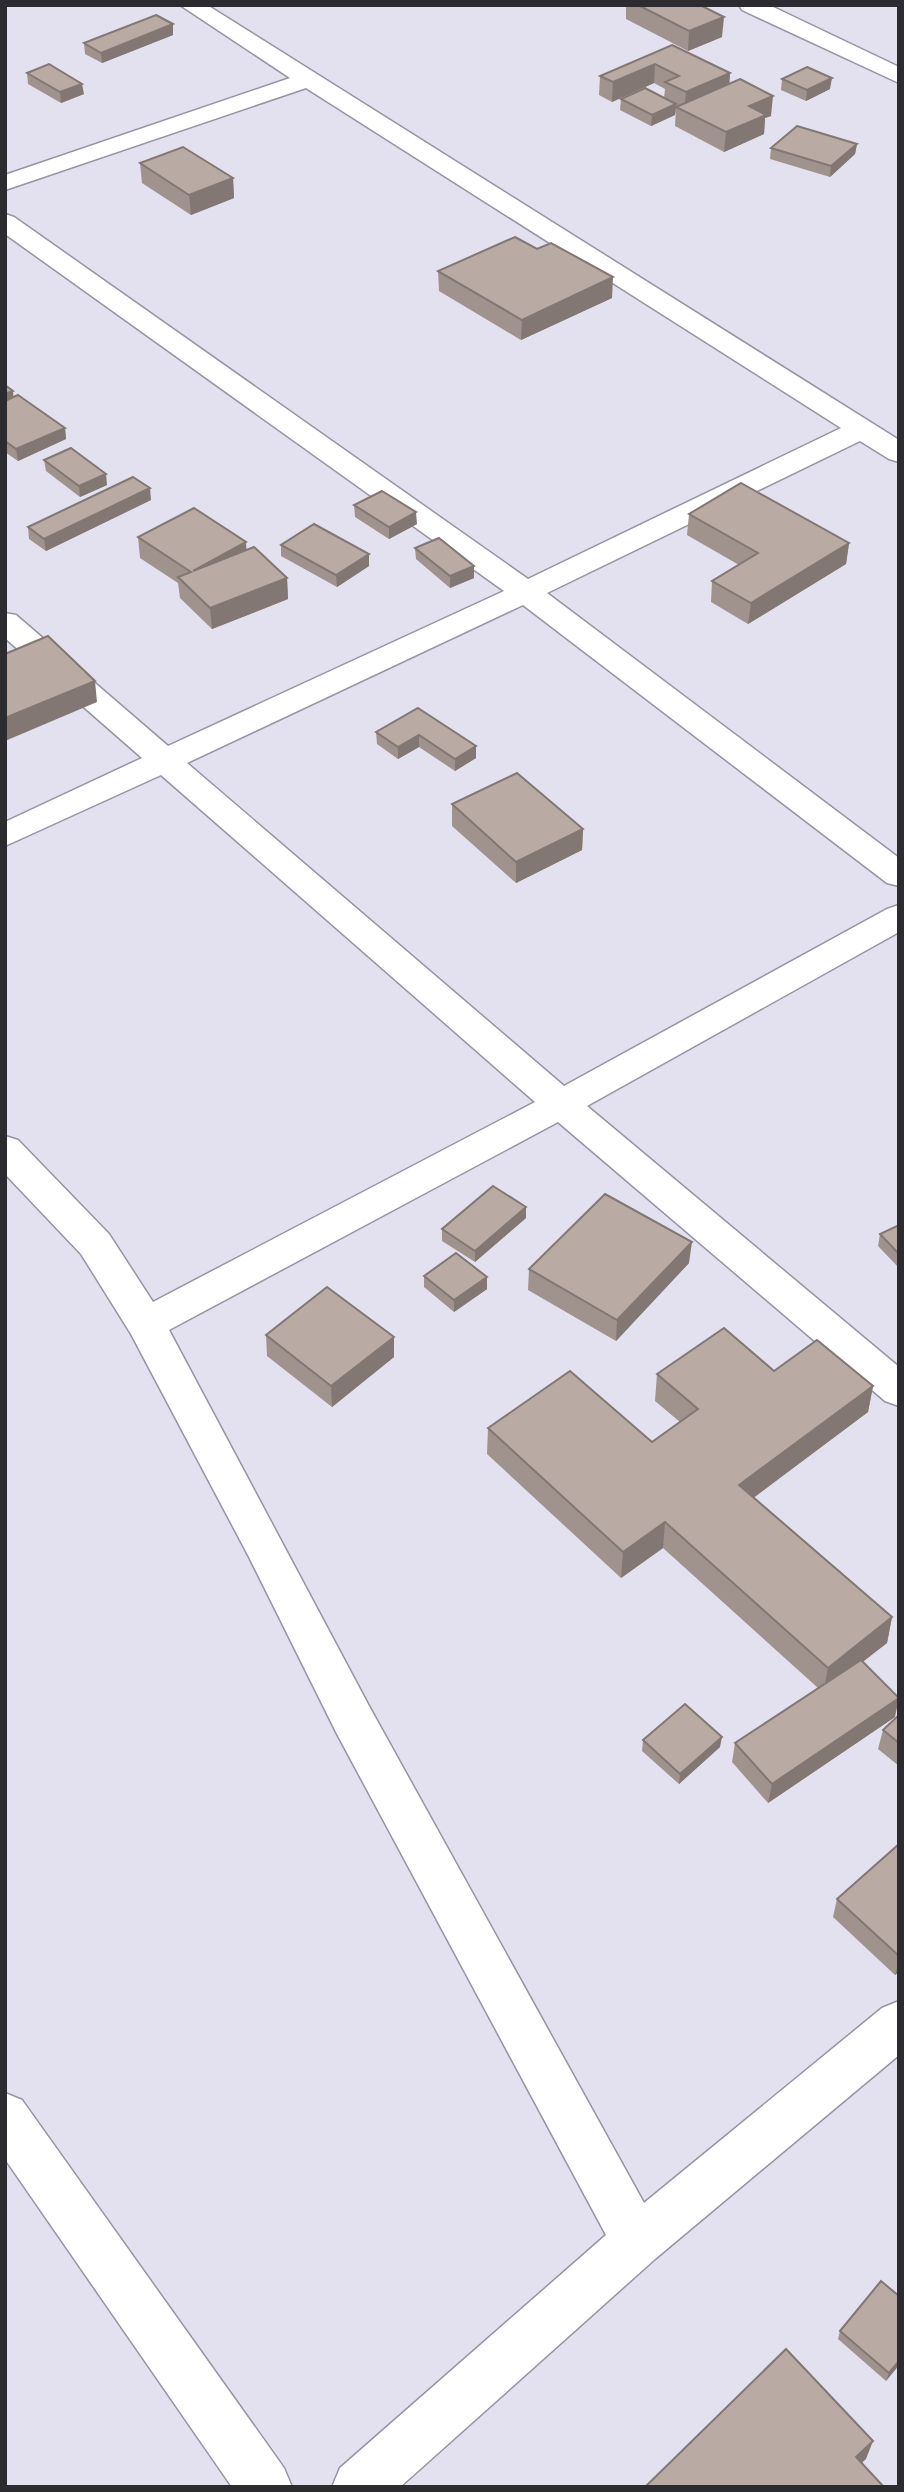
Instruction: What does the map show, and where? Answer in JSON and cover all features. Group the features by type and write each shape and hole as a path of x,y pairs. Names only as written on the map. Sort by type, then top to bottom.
{"street":[{"path":"191,5 899,453"},
{"path":"751,5 899,76"},
{"path":"5,183 307,79"},
{"path":"5,222 526,592 899,875"},
{"path":"5,835 526,592 860,430"},
{"path":"5,622 561,1104 899,1390"},
{"path":"146,1324 561,1104 899,917"},
{"path":"5,1150 95,1244 146,1324 246,1510 353,1720 638,2241"},
{"path":"359,2487 638,2241 899,2024"},
{"path":"5,2117 265,2487"}],"building":[{"path":"638,5 700,5 724,17 689,31"},
{"path":"156,15 173,24 101,53 84,43"},
{"path":"672,45 730,73 686,92 665,82 679,76 655,64 613,82 600,76"},
{"path":"49,64 82,84 60,92 27,73"},
{"path":"807,67 832,78 807,90 782,79"},
{"path":"740,79 773,96 749,106 766,115 726,132 676,107"},
{"path":"645,88 676,104 652,115 621,99"},
{"path":"797,126 857,144 831,166 771,148"},
{"path":"183,147 233,178 189,195 140,163"},
{"path":"515,237 537,249 551,243 613,277 522,320 438,271"},
{"path":"5,385 13,391 5,394"},
{"path":"18,395 65,428 16,449 5,441 5,401"},
{"path":"71,448 106,474 79,486 44,460"},
{"path":"133,477 150,488 44,539 28,527"},
{"path":"741,483 849,543 751,603 712,581 758,553 689,514"},
{"path":"382,491 416,512 389,527 354,505"},
{"path":"194,508 246,542 193,571 254,547 287,578 210,608 178,577 191,572 138,537"},
{"path":"314,524 369,554 336,575 281,545"},
{"path":"439,538 474,566 450,576 415,548"},
{"path":"48,636 95,681 5,718 5,654"},
{"path":"418,708 476,746 455,759 419,735 398,747 376,732"},
{"path":"517,773 583,829 516,862 452,804"},
{"path":"493,1186 526,1207 475,1251 442,1229"},
{"path":"605,1194 692,1242 617,1320 529,1269"},
{"path":"899,1225 899,1254 880,1234"},
{"path":"456,1253 487,1277 454,1300 424,1276"},
{"path":"327,1287 394,1337 331,1386 266,1335"},
{"path":"724,1328 774,1371 817,1340 873,1386 739,1485 892,1617 828,1668 665,1522 623,1552 488,1428 570,1371 652,1442 698,1409 657,1374"},
{"path":"861,1660 899,1698 772,1784 735,1743"},
{"path":"685,1704 722,1737 680,1774 643,1740"},
{"path":"899,1715 899,1743 883,1730"},
{"path":"899,1844 899,1956 837,1899"},
{"path":"881,2281 899,2296 899,2361 889,2373 840,2331"},
{"path":"786,2349 873,2441 856,2457 884,2487 645,2487"}]}
